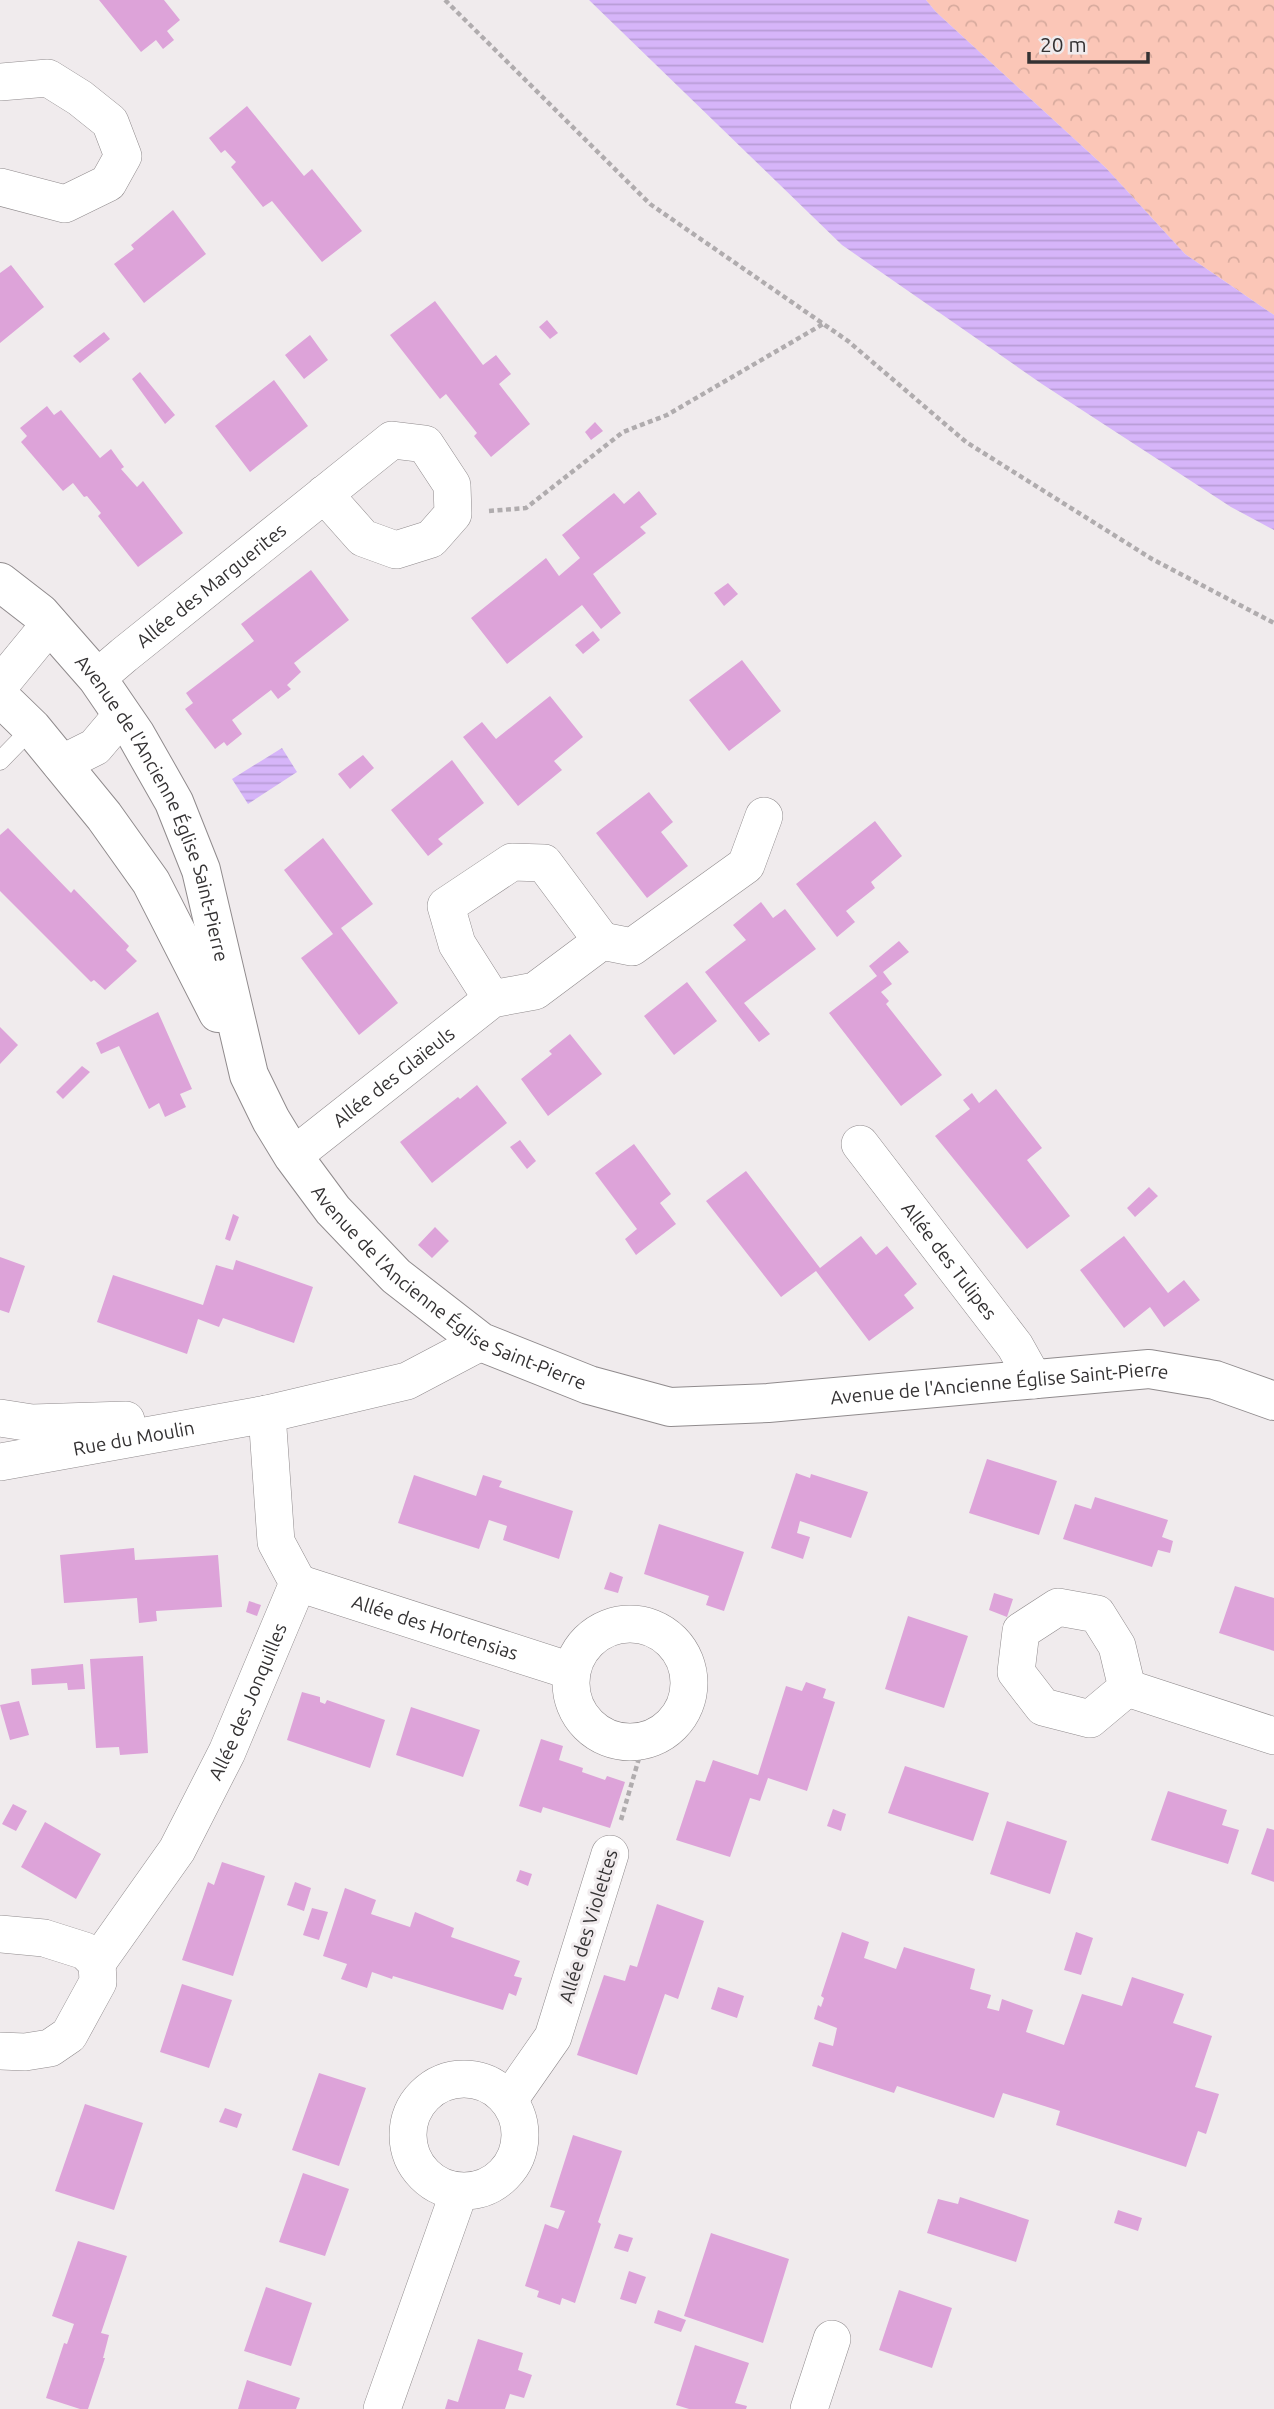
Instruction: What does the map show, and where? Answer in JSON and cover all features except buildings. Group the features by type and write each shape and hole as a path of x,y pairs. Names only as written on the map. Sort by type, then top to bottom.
{"street":[{"path":"0,82 48,78 80,98 110,122 123,156 108,183 65,204 0,187"},
{"name":"Allée des Marguerites","path":"97,678 392,440 425,444 452,485 453,514"},
{"path":"324,494 363,538 396,550 432,540 453,514"},
{"name":"Avenue de l'Ancienne Église Saint-Pierre","path":"0,582 40,613 97,678 174,802 201,870 249,1075 271,1120 293,1156 332,1210 396,1276 481,1342 589,1385 670,1407 768,1403 1149,1369 1215,1380 1274,1401"},
{"path":"0,685 50,624"},
{"path":"0,697 32,728 104,816 151,882 249,1075"},
{"path":"61,764 95,747 122,715"},
{"path":"492,999 457,944 446,906 512,862 544,863 602,941 632,947 746,865 764,816"},
{"name":"Allée des Glaïeuls","path":"293,1156 492,999 535,991 602,941"},
{"name":"Allée des Tulipes","path":"859,1144 1015,1346 1034,1380"},
{"name":"Rue du Moulin","path":"0,1462 267,1414 407,1381 481,1342"},
{"path":"267,1414 276,1542 298,1583"},
{"name":"Rue du Moulin","path":"0,1418 32,1423 267,1414"},
{"name":"Allée des Hortensias","path":"298,1583 571,1671"},
{"name":"Allée des Jonquilles","path":"0,2051 25,2052 50,2048 69,2035 98,1982 97,1963 177,1850 227,1752 298,1583"},
{"path":"640,1623 662,1632 679,1648 689,1670 689,1693 681,1714 666,1731 644,1741 614,1741 589,1726 573,1701 571,1671 580,1650 596,1633 617,1624 640,1623"},
{"path":"1127,1688 1274,1736"},
{"name":"Allée des Violettes","path":"509,2100 553,2038 610,1854"},
{"path":"0,1934 44,1938 85,1951 97,1963"},
{"path":"460,2078 487,2082 509,2100 521,2130 515,2162 491,2186 459,2192 433,2182 414,2162 407,2134 414,2107 433,2087 460,2078"},
{"path":"382,2409 459,2192"},
{"path":"809,2409 832,2339"}],"lane":[{"path":"0,761 32,728"}],"path":[{"path":"445,0 650,204 848,341 966,442 1152,559 1274,623"},
{"path":"453,514 526,509 623,432 667,415 823,324"},
{"name":"Allée des Violettes","path":"610,1854 644,1741"}],"green space":[{"path":"926,0 1274,0 1274,315 1185,254 1106,168"}],"shaded area":[{"path":"589,0 926,0 1106,168 1185,254 1274,315 1274,530 1231,507 1042,384 842,245"},
{"path":"282,748 297,772 248,804 232,779"}]}
